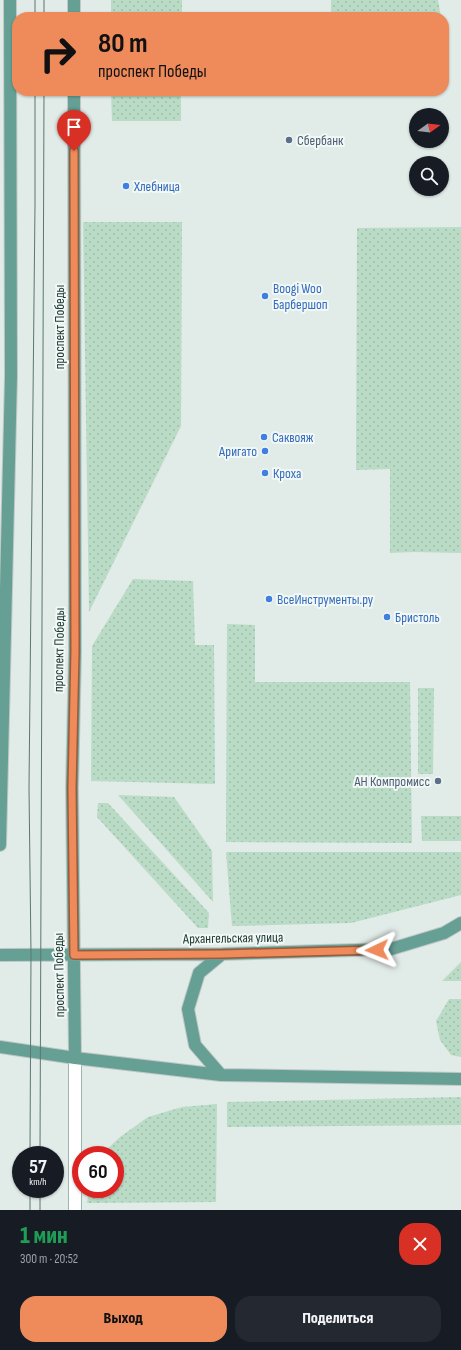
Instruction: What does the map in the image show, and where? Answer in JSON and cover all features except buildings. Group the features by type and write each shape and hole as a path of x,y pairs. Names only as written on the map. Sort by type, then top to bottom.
{"main road":[{"path":"0,845 11,376 10,0"},
{"path":"74,0 74,12"},
{"name":"проспект Победы","path":"74,96 75,651 72,788 75,1210"},
{"name":"Архангельская улица","path":"0,954 222,954 391,949 444,933 461,923"},
{"path":"222,954 199,973 188,1009 195,1045 222,1075"},
{"path":"0,1047 75,1058 222,1075 461,1079"}],"green space":[{"path":"111,0 182,0 182,12 111,12"},
{"path":"331,0 438,0 440,12 331,12"},
{"path":"111,96 181,96 181,121 112,121"},
{"path":"83,222 182,222 181,426 89,612"},
{"path":"461,227 461,553 390,553 390,469 356,470 357,228"},
{"path":"133,579 193,581 195,645 214,645 215,784 91,781 92,646"},
{"path":"227,624 255,625 255,682 410,682 412,843 226,842"},
{"path":"418,688 434,688 433,774 418,774"},
{"path":"118,795 174,797 212,851 213,902"},
{"path":"98,803 108,803 209,913 208,928 198,928 97,817"},
{"path":"421,816 461,816 461,841 422,841"},
{"path":"226,852 461,852 461,895 351,923 232,926"},
{"path":"461,962 461,981 442,981"},
{"path":"449,999 461,999 461,1057 451,1055 440,1040 436,1021"},
{"path":"461,1097 461,1125 227,1127 227,1102"},
{"path":"217,1104 216,1202 87,1203 88,1198 124,1198 124,1146 110,1146 120,1137 148,1117 182,1107"}],"tram line":[{"path":"35,0 35,12"},
{"path":"44,0 44,12"},
{"path":"30,1146 31,954 29,788 35,96"},
{"path":"40,1146 44,96"},
{"path":"30,1198 30,1210"},
{"path":"40,1198 40,1210"}],"place":[{"name":"Сбербанк","path":"289,140"},
{"name":"Хлебница","path":"126,186"},
{"name":"Boogi Woo Барбершоп","path":"265,296"},
{"name":"Саквояж","path":"264,437"},
{"name":"Аригато","path":"265,451"},
{"name":"Кроха","path":"265,473"},
{"name":"ВсеИнструменты.ру","path":"269,599"},
{"name":"Бристоль","path":"387,617"},
{"name":"АН Компромисс","path":"438,781"}],"route":[{"path":"74,151 75,651 72,788 74,955 222,954 377,950"}]}
